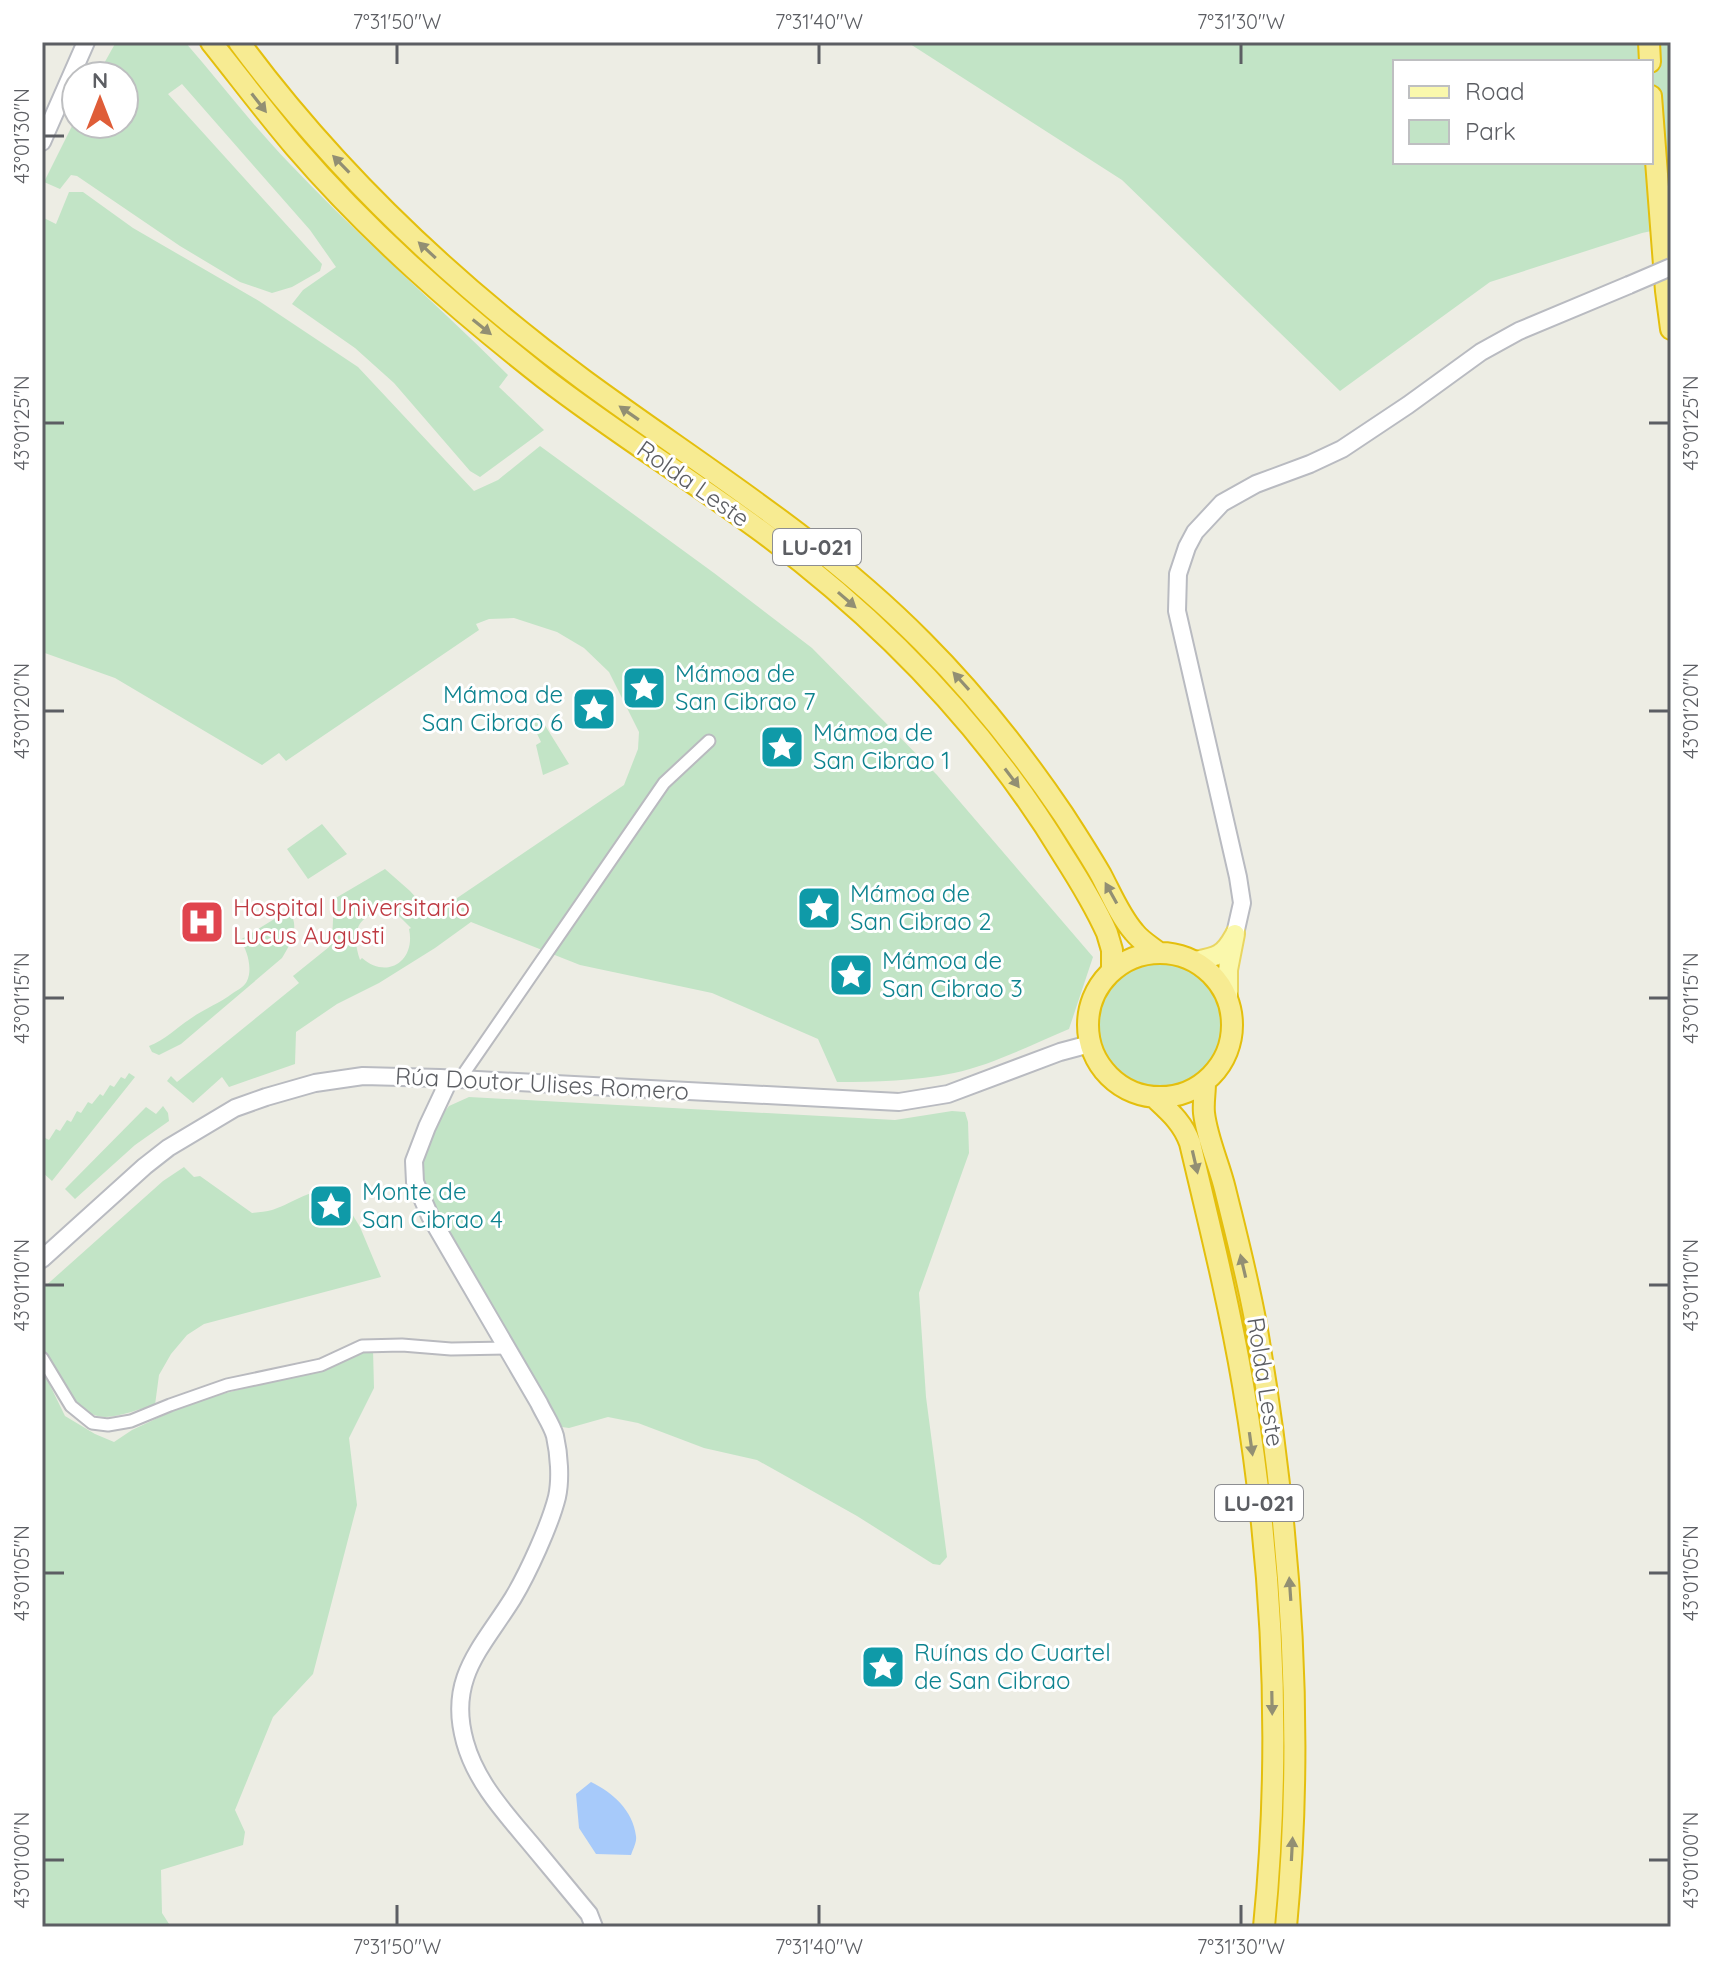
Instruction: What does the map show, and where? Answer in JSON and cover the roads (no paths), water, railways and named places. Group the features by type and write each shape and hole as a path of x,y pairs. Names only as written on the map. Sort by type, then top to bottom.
{"highway":[{"name":"Rolda Leste","path":"211,42 316,170 387,243 448,299 579,404 799,560 862,613 929,678 999,761 1051,835 1107,933 1112,950 1112,971"},
{"name":"Rolda Leste","path":"239,42 329,151 395,220 464,284 578,376 814,544 920,639 966,687 1010,740 1076,834 1129,926 1142,941 1159,953"},
{"path":"1653,122 1671,329"},
{"name":"Rolda Leste","path":"1112,971 1142,955 1178,955 1195,961"},
{"path":"1155,1098 1190,1092 1205,1083 1222,1065 1231,1043 1233,1020 1228,997 1214,976 1195,961"},
{"path":"1090,1044 1088,1024 1091,1005 1099,987 1112,971"},
{"name":"Rolda Leste","path":"1090,1044 1107,1075 1121,1087 1155,1098 1186,1130 1234,1332 1259,1503 1271,1647 1270,1836 1264,1927"},
{"name":"Rolda Leste","path":"1205,1083 1206,1123 1234,1226 1259,1343 1276,1448 1287,1550 1295,1719 1293,1826 1286,1927"}],"main road":[{"path":"1195,961 1215,957 1226,950 1235,934"},
{"path":"1228,997 1228,970 1235,934"}],"street":[{"path":"42,142 86,42"},
{"path":"1235,934 1242,903 1238,877 1177,611 1178,574 1195,532 1222,503 1256,484 1342,449 1481,352 1519,331 1671,267"},
{"path":"594,1927 589,1914 479,1777 465,1744 459,1718 461,1686 471,1663 515,1594 541,1539 557,1496 558,1466 555,1435 430,1216 415,1182 414,1161 427,1127 455,1078 664,783 709,741"},
{"name":"Rúa Doutor Ulises Romero","path":"42,1259 168,1148 235,1108 315,1083 363,1076 455,1078 899,1102 948,1094 1060,1052 1090,1044"},
{"path":"42,1358 71,1406 92,1423 108,1425 131,1421 227,1385 321,1365 362,1346 507,1348"}],"water":[{"path":"591,1782 614,1797 631,1818 636,1838 631,1855 596,1854 579,1828 576,1794"}],"place":[{"name":"Mámoa de San Cibrao 7","path":"644,688"},
{"name":"Mámoa de San Cibrao 6","path":"594,709"},
{"name":"Mámoa de San Cibrao 1","path":"782,747"},
{"name":"Mámoa de San Cibrao 2","path":"819,908"},
{"name":"Hospital Universitario Lucus Augusti","path":"202,922"},
{"name":"Mámoa de San Cibrao 3","path":"851,975"},
{"name":"Monte de San Cibrao 4","path":"331,1206"},
{"name":"Ruínas do Cuartel de San Cibrao","path":"883,1667"}]}
